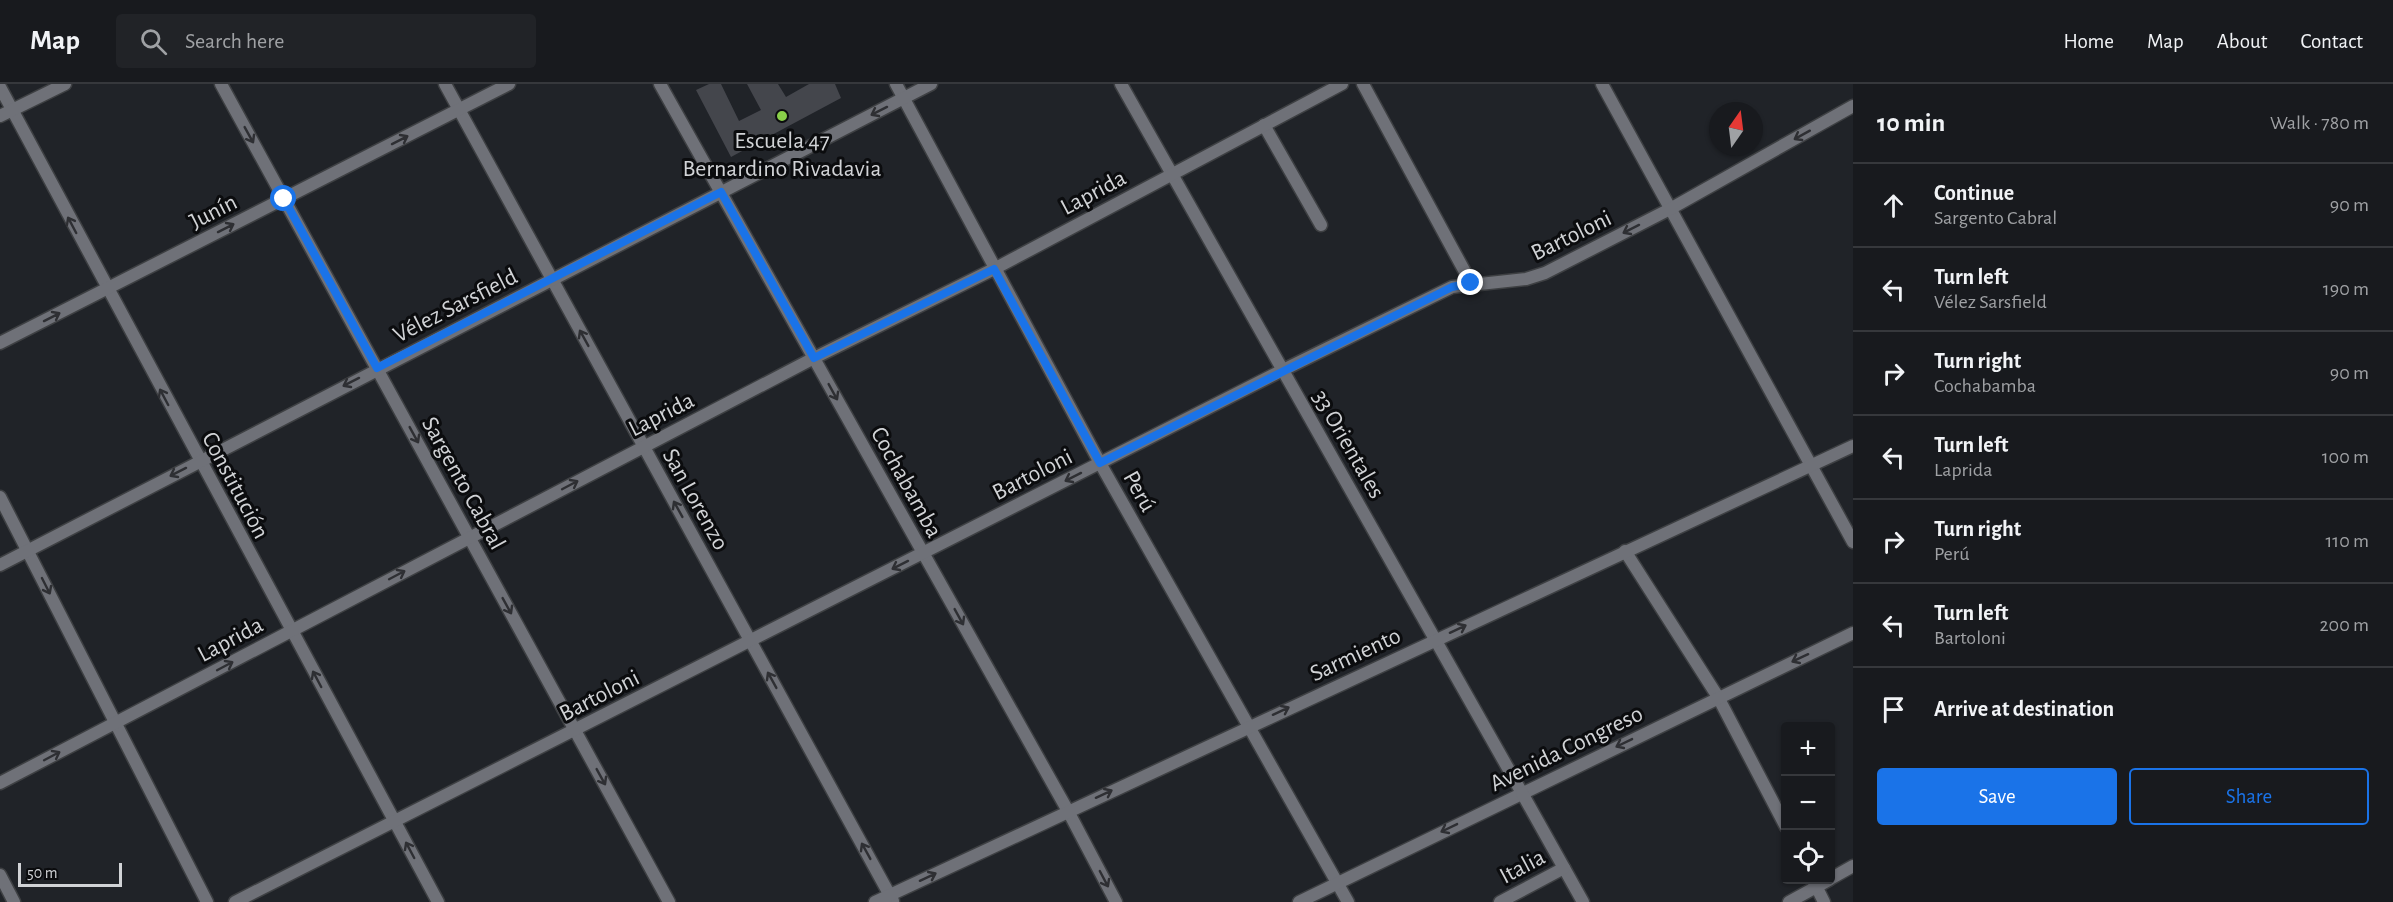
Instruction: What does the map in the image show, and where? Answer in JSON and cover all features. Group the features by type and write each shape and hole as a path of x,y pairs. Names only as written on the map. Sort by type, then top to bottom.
{"street":[{"path":"0,116 65,84"},
{"name":"Sargento Cabral","path":"221,84 669,902"},
{"name":"San Lorenzo","path":"445,84 892,898"},
{"name":"Junín","path":"0,343 509,84"},
{"name":"Cochabamba","path":"660,84 1068,810 1116,902"},
{"name":"Perú","path":"896,84 1100,463 1348,902"},
{"name":"Vélez Sarsfield","path":"0,565 377,368 931,84"},
{"name":"33 Orientales","path":"1121,84 1583,902"},
{"name":"Laprida","path":"0,783 814,358 994,269 1342,84"},
{"path":"1364,84 1471,283"},
{"path":"1602,84 1853,542"},
{"name":"Constitución","path":"0,87 106,289 438,902"},
{"name":"Bartoloni","path":"235,902 1283,370 1452,287 1471,283 1526,279 1545,273 1670,209 1853,106"},
{"path":"1264,125 1321,225"},
{"name":"Sarmiento","path":"875,902 892,898 1068,810 1853,446"},
{"path":"0,497 207,902"},
{"path":"1625,551 1718,697 1781,819"},
{"name":"Avenida Congreso","path":"1299,902 1853,633"},
{"path":"1835,876 1853,866"},
{"name":"Italia","path":"1500,902 1564,868"},
{"path":"0,875 14,902"},
{"path":"1789,902 1813,884"},
{"path":"1815,884 1824,902"}],"building":[{"path":"709,84 721,84 739,121 761,110 747,84 778,84 786,97 809,84 835,84 841,98 731,157 696,90"}],"place":[{"name":"Escuela 47 Bernardino Rivadavia","path":"782,116"}],"route":[{"path":"284,199 377,368 721,192 814,358 994,269 1100,463 1452,287 1471,283"}]}
